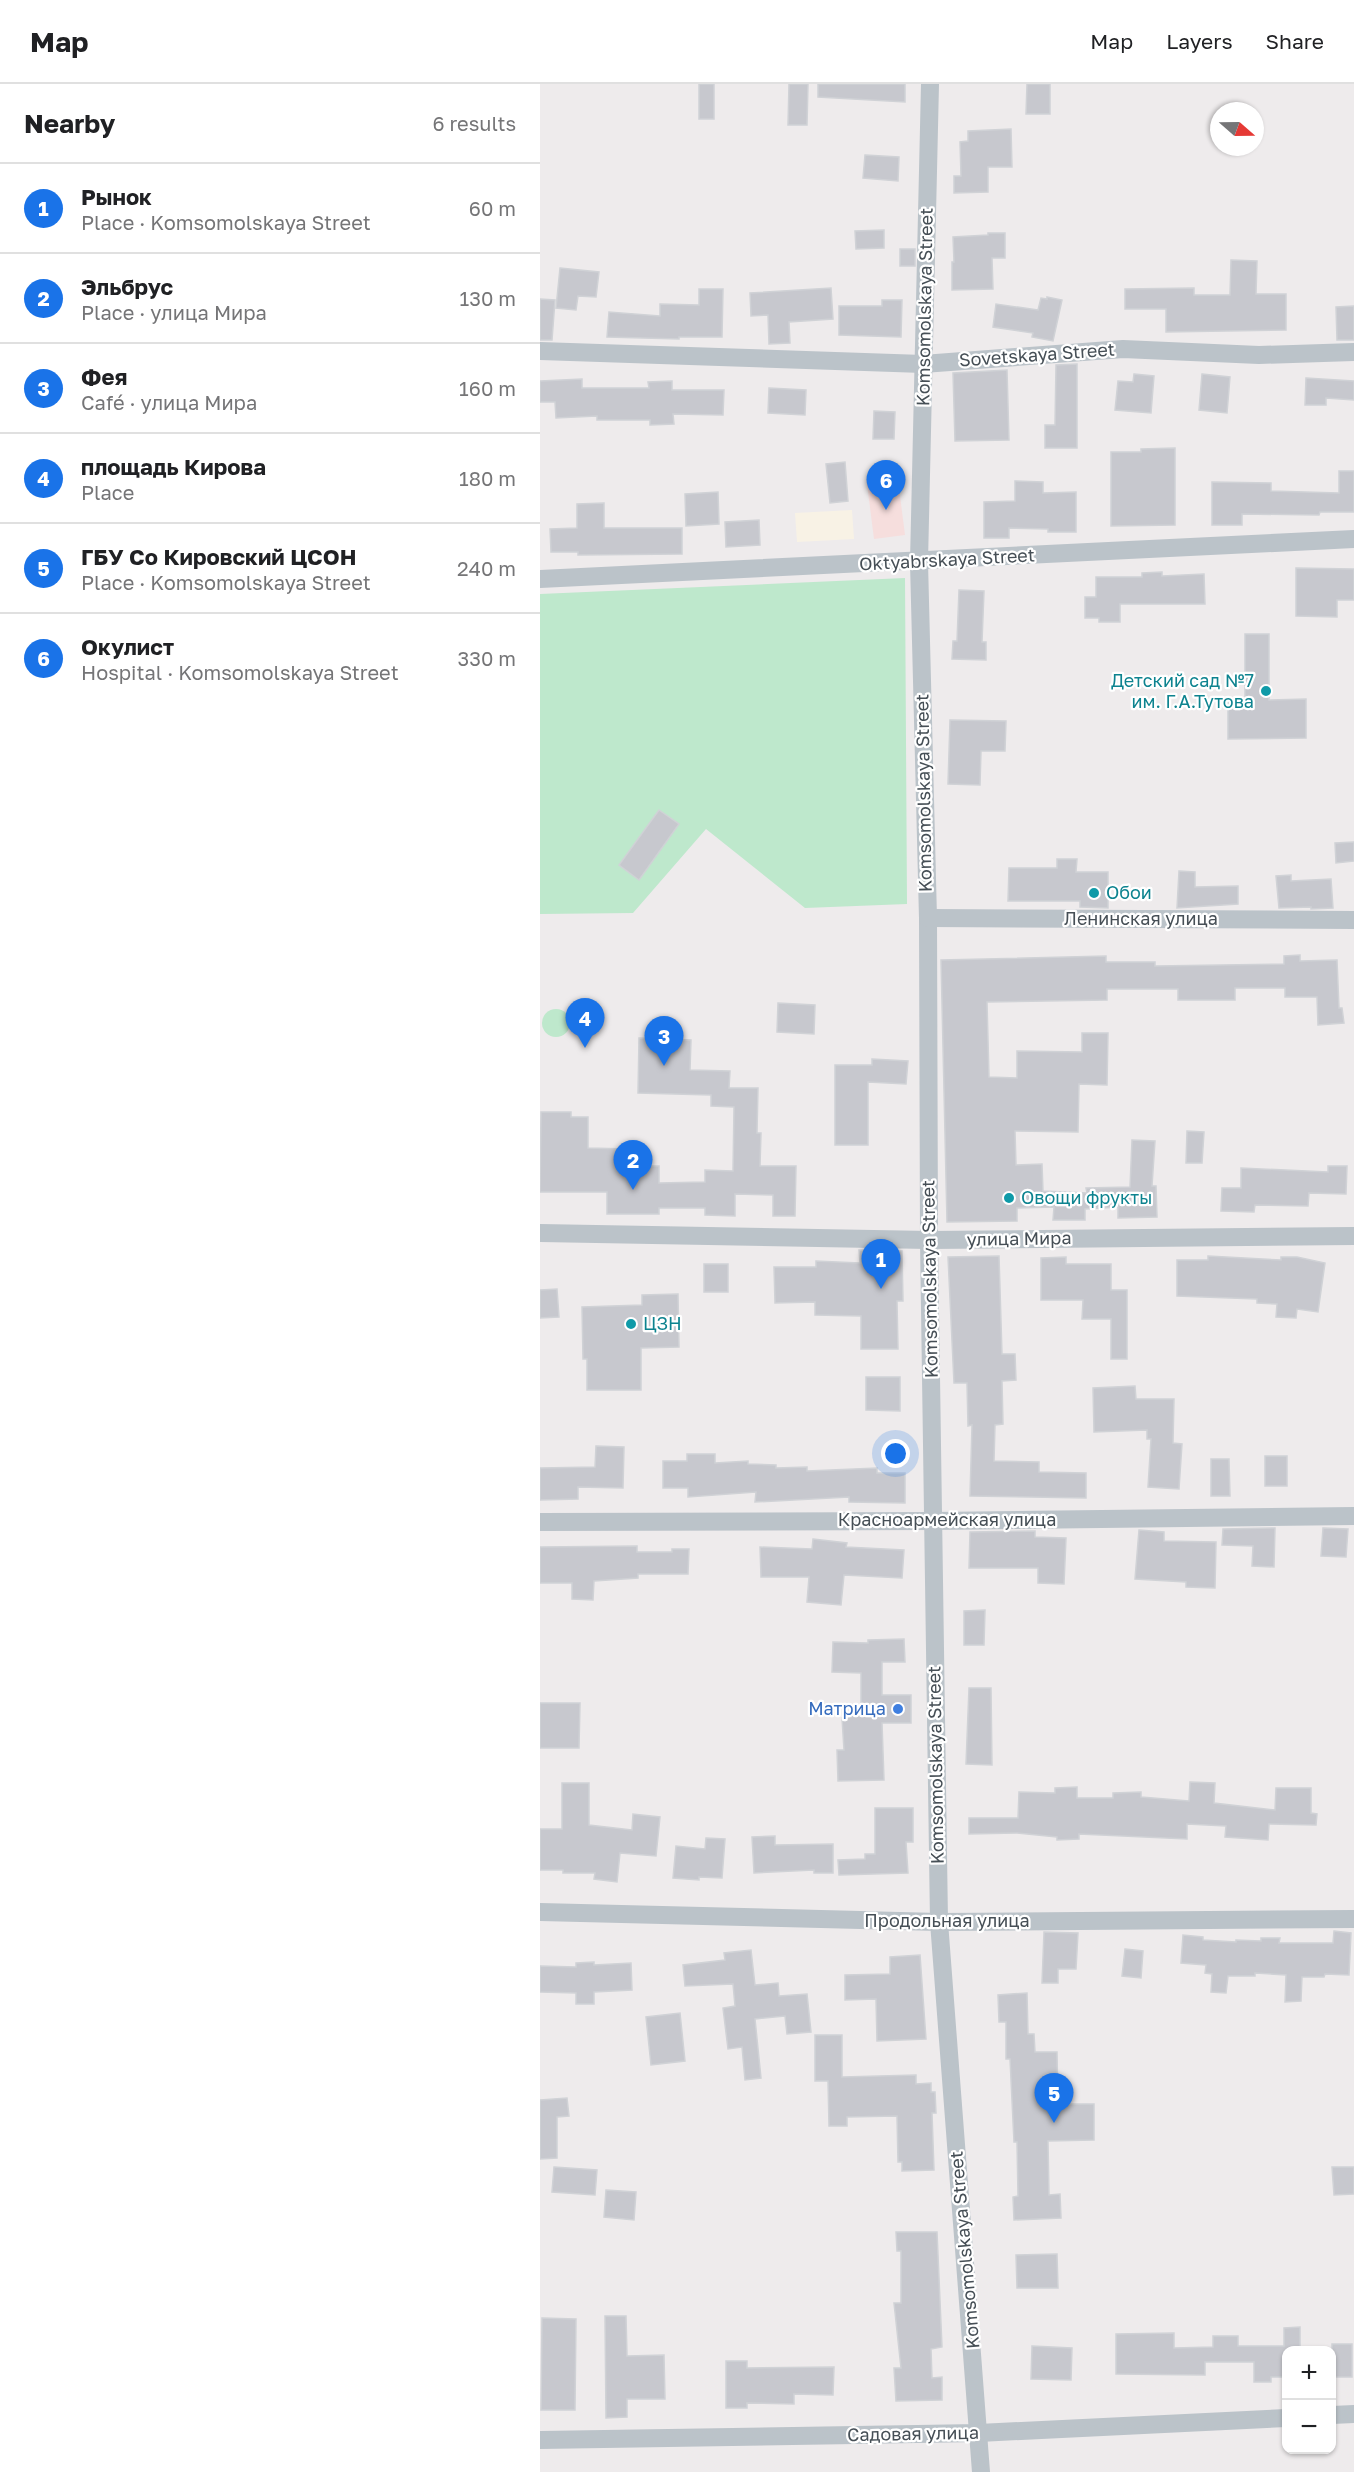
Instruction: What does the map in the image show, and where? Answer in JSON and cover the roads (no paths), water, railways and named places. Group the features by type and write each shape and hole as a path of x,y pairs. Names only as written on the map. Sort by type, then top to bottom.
{"street":[{"name":"Komsomolskaya Street","path":"930,84 918,562 928,918 929,1240 939,1922 981,2472"},
{"name":"Sovetskaya Street","path":"540,351 923,364 1124,349 1259,355 1354,352"},
{"name":"Oktyabrskaya Street","path":"540,579 1354,539"},
{"name":"Ленинская улица","path":"928,918 1354,920"},
{"name":"улица Мира","path":"540,1233 929,1240 1354,1236"},
{"name":"Красноармейская улица","path":"540,1522 933,1521 1354,1516"},
{"name":"Продольная улица","path":"540,1912 939,1922 1354,1919"},
{"path":"1336,2415 1354,2414"},
{"name":"Садовая улица","path":"540,2440 979,2433 1282,2418"}],"place":[{"name":"Окулист","path":"886,510"},
{"name":"Детский сад №7 им. Г.А.Тутова","path":"1266,691"},
{"name":"Обои","path":"1094,893"},
{"name":"площадь Кирова","path":"585,1048"},
{"name":"Фея","path":"664,1066"},
{"name":"Эльбрус","path":"633,1190"},
{"name":"Овощи фрукты","path":"1009,1198"},
{"name":"Рынок","path":"881,1289"},
{"name":"ЦЗН","path":"631,1324"},
{"name":"Матрица","path":"898,1709"},
{"name":"ГБУ Со Кировский ЦСОН","path":"1054,2123"}]}
